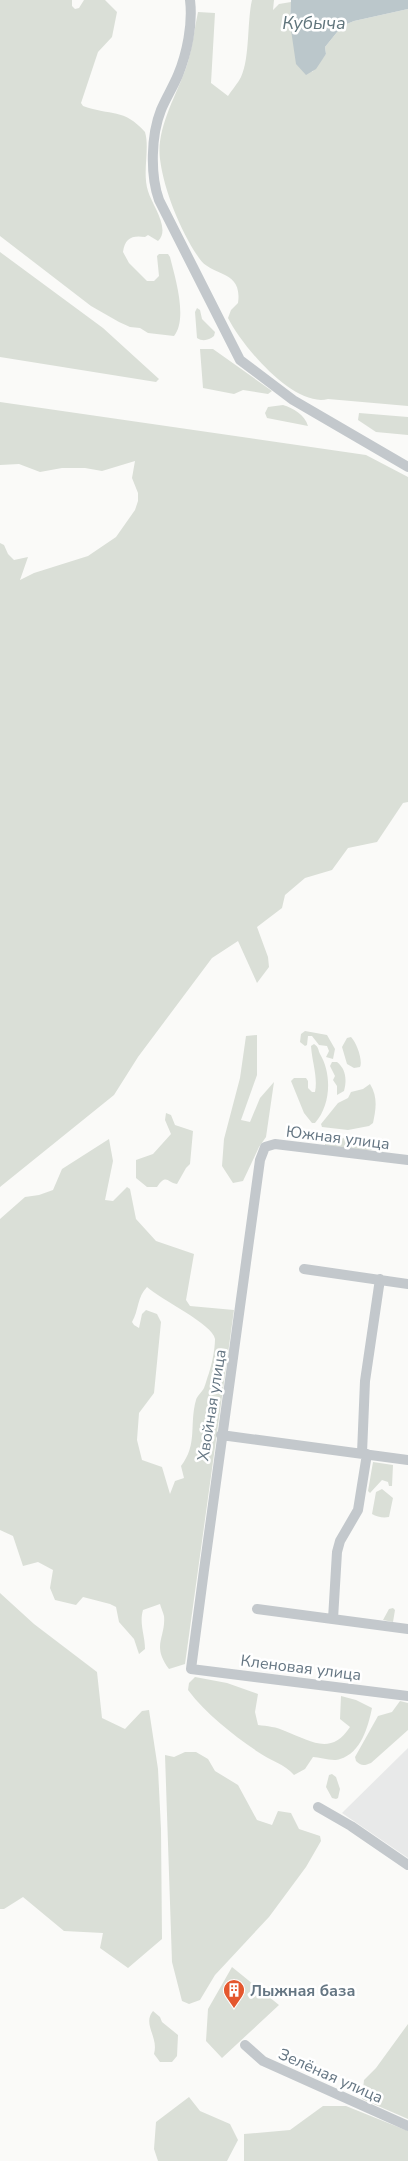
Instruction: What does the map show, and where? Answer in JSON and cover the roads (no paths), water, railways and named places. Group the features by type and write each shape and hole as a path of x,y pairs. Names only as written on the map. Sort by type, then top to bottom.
{"street":[{"path":"190,0 190,27 186,48 178,75 156,125 153,170 154,186 159,200 240,360 293,400 408,468"},
{"name":"Южная улица","path":"265,1147 275,1144 408,1160"},
{"name":"Хвойная улица","path":"191,1669 221,1435 260,1160 265,1147"},
{"path":"304,1269 408,1284"},
{"path":"333,1620 340,1541 358,1510 364,1454 365,1381 380,1279"},
{"path":"221,1435 408,1460"},
{"path":"257,1608 408,1629"},
{"name":"Кленовая улица","path":"191,1669 408,1696"},
{"path":"318,1807 351,1826 408,1865"},
{"name":"Зелёная улица","path":"245,2045 263,2061 408,2126"}],"water":[{"name":"Кубыча","path":"291,0 408,0 408,9 354,21 342,26 325,47 326,54 316,69 306,75 296,64 290,23"}],"place":[{"name":"Лыжная база","path":"234,2009"}]}
